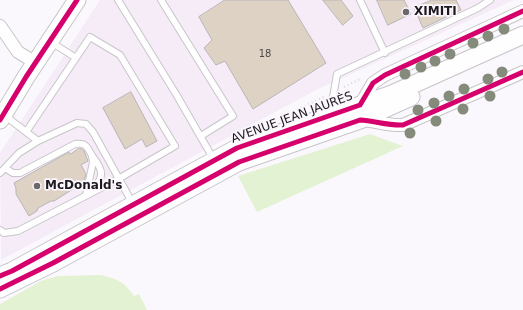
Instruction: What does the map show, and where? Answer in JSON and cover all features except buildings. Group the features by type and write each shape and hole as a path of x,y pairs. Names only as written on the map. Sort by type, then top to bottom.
{"main road":[{"path":"2,117 78,0"},
{"name":"AVENUE JEAN JAURÈS","path":"0,276 237,148 330,116 360,113 392,94 523,35"},
{"name":"AVENUE JEAN JAURÈS","path":"0,289 53,263 240,162 523,48"}],"street":[{"name":"AVENUE JEAN JAURÈS","path":"523,11 385,75 373,83 360,113 377,121 393,126 403,125 523,72"},
{"path":"0,26 18,52 36,63"}],"lane":[{"path":"118,0 201,136 214,160"},
{"path":"161,0 233,116 201,136"},
{"path":"360,0 384,53"},
{"path":"330,116 337,74 478,8 490,0"},
{"path":"0,230 4,233 18,231 120,178 175,146 120,55 90,37 26,132"},
{"path":"50,41 76,58"},
{"path":"2,117 38,141"},
{"path":"0,173 19,153 38,141 77,123 86,124 93,132 120,178 133,205"},
{"path":"5,168 13,174 20,173 75,144 82,143 86,145 100,166 101,175 98,184 86,195"},
{"path":"86,195 93,162 92,156"}],"shaded area":[{"path":"100,0 514,0 316,90 1,260 0,153"}],"green space":[{"path":"370,134 403,146 257,212 238,176"},
{"path":"101,275 112,278 124,284 134,296 139,294 147,310 0,310 0,304 41,281 58,276"}],"cycle path":[{"path":"0,120 26,77 77,0"},
{"path":"0,276 12,271 237,148 360,105 373,83 385,75 523,11"},
{"path":"0,289 53,263 239,162 360,120 392,125 403,125 523,72"}],"place":[{"name":"XIMITI","path":"406,12"},
{"name":"McDonald's","path":"37,186"}]}
